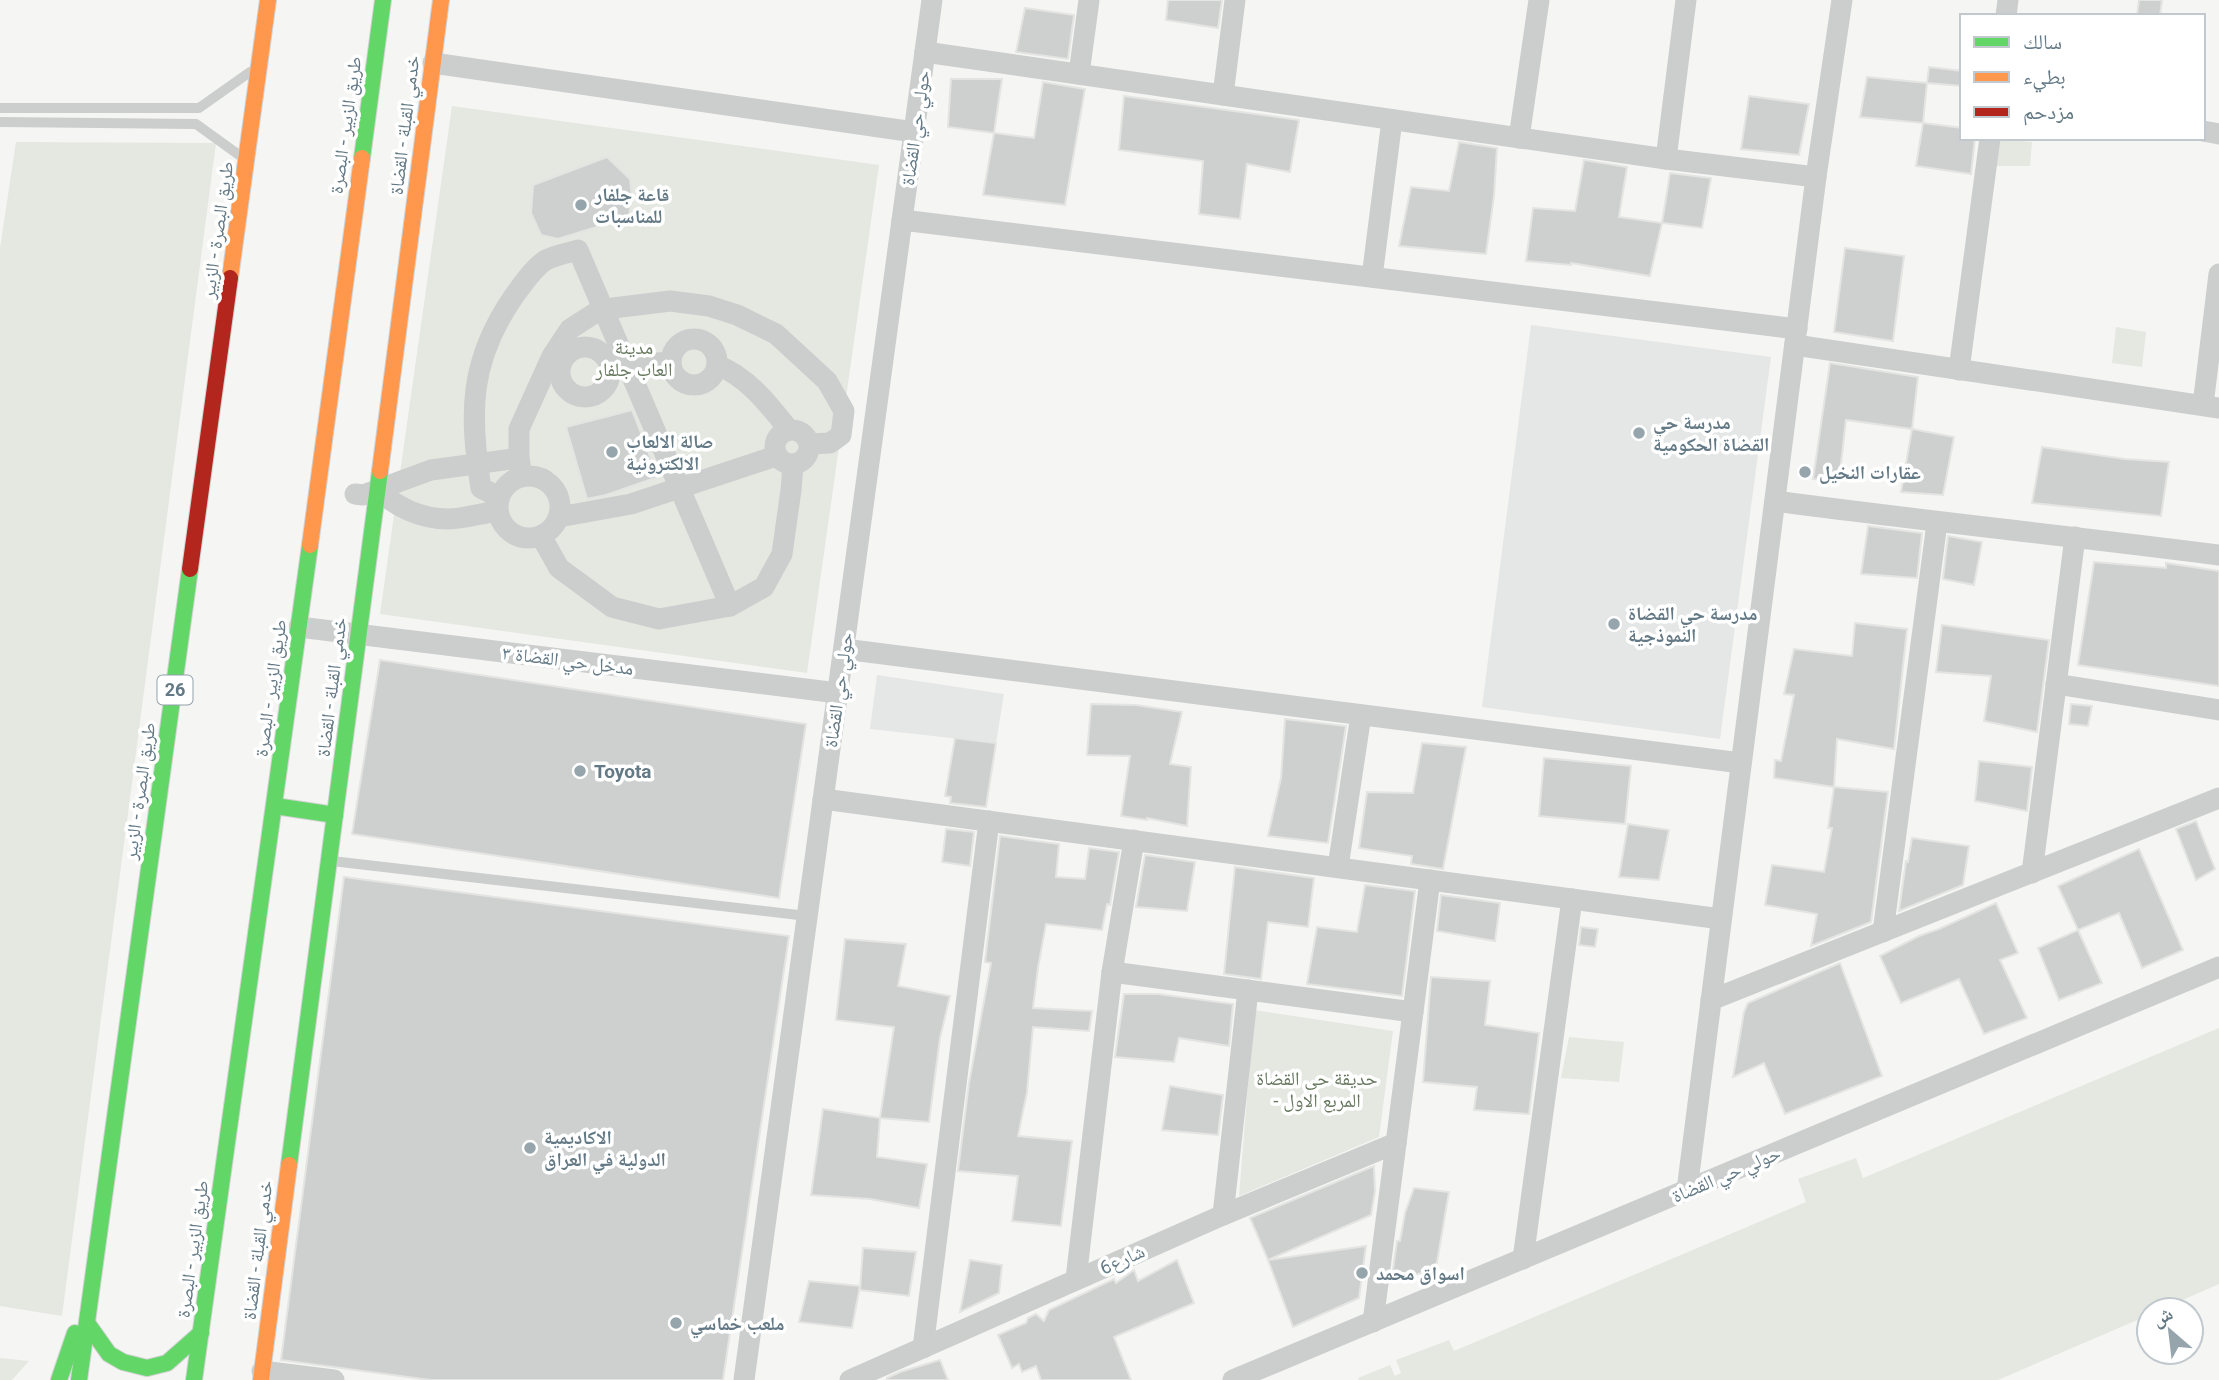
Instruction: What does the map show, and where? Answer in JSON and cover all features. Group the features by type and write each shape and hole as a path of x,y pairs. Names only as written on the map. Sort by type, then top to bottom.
{"main road":[{"name":"طريق البصرة - الزبير","path":"79,1380 248,162 268,0"},
{"name":"طريق الزبير - البصرة","path":"194,1380 275,806 383,0"},
{"name":"خدمي القبلة - القضاة","path":"262,1376 329,861 340,816 359,635 441,0"},
{"path":"275,806 340,816"},
{"path":"59,1380 92,1282"},
{"path":"87,1323 107,1353 144,1370 163,1367 179,1356 201,1333"}],"street":[{"name":"حولي حي القضاة","path":"744,1380 932,0"},
{"path":"1079,74 1089,0"},
{"path":"1223,95 1236,0"},
{"path":"1519,138 1539,0"},
{"path":"1665,159 1686,0"},
{"path":"1687,1190 1816,177 1842,0"},
{"path":"925,52 1665,159 1816,177"},
{"path":"433,63 914,132"},
{"path":"1372,277 1392,120"},
{"path":"1959,370 1990,140"},
{"path":"902,220 1372,277 1796,337 1959,370 2211,407 2219,274"},
{"path":"499,504 481,488 477,463 474,386 487,341 527,277 546,260 578,250 604,311 618,366 680,488 730,606"},
{"path":"355,494 363,495 431,470 477,463 521,467 553,485 559,495 559,517 549,531 541,536 530,538 509,531 502,522 499,504 521,467 519,429 552,356 570,329 595,313 670,301 696,304 737,315 776,334 827,381 845,411 841,435 830,443 809,444"},
{"path":"695,338 707,342 715,352 717,365 712,376 703,383 692,385 682,381 674,373 671,362 673,351 682,342 695,338"},
{"path":"618,366 671,362"},
{"path":"717,365 728,369 762,396 789,430"},
{"path":"541,536 559,568 612,607 659,620 730,606 764,587 782,554 792,490 784,460 774,448 776,439 781,433 797,430 809,444 808,454 802,461 784,460 631,504 559,517"},
{"path":"377,490 390,502 411,512 448,519 499,504"},
{"path":"1775,501 1937,523 2219,555 2219,548"},
{"path":"1883,932 1937,523"},
{"path":"2032,873 2075,537"},
{"name":"مدخل حي القضاة ٣","path":"299,627 838,692"},
{"path":"844,649 1741,763"},
{"path":"2056,684 2219,710"},
{"path":"1338,867 1361,715"},
{"path":"1711,1000 2219,798"},
{"path":"823,799 1721,919"},
{"path":"923,1348 989,821"},
{"path":"1076,1279 1112,972 1134,840"},
{"path":"1373,1322 1430,880"},
{"path":"1523,1259 1572,899"},
{"name":"حولي حي القضاة","path":"1233,1380 2219,967"},
{"path":"1112,972 1413,1012"},
{"path":"1223,1215 1248,990"},
{"name":"شارع6","path":"850,1380 1223,1215 1396,1143"},
{"path":"262,1376 334,1380"}],"lane":[{"path":"0,108 199,108 261,64"},
{"path":"0,122 195,124 248,162"},
{"path":"329,861 807,916"}],"shaded area":[{"path":"1531,325 1771,357 1720,739 1482,707"},
{"path":"877,675 1004,694 996,743 870,729"}],"green space":[{"name":"مدينة العاب جلفار","path":"452,106 879,165 807,673 380,614"},
{"path":"1998,140 2032,142 2030,166 1996,166"},
{"path":"16,142 216,143 62,1316 0,1306 0,248"},
{"path":"2116,327 2146,332 2142,367 2112,363"},
{"name":"حديقة حي القضاة - المربع الاول","path":"1254,1010 1393,1031 1379,1137 1239,1196"},
{"path":"2219,1028 2219,1284 2192,1296 2135,1296 2135,1321 1998,1380 1358,1378 1390,1365 1395,1376 1401,1373 1396,1360 1449,1340 1454,1351 1806,1202 1798,1179 1856,1158 1863,1178"},
{"path":"1569,1037 1624,1042 1619,1082 1561,1078"},
{"path":"0,1358 29,1361 12,1380 0,1380"}],"building":[{"path":"1168,0 1222,0 1218,28 1166,20"},
{"path":"2139,0 2162,0 2160,14 2137,14"},
{"path":"1025,8 1074,15 1068,59 1016,52"},
{"path":"1929,67 1960,71 1960,86 1927,83"},
{"path":"1867,77 1927,83 1923,123 1860,117"},
{"path":"951,79 1002,79 994,133 948,127"},
{"path":"1043,82 1085,89 1065,205 983,195 994,133 1034,138"},
{"path":"1124,96 1299,120 1290,172 1247,164 1240,219 1199,214 1203,161 1119,150"},
{"path":"1749,96 1809,104 1799,155 1741,149"},
{"path":"1923,123 1960,128 1960,140 1975,140 1971,174 1916,166"},
{"path":"1459,142 1497,148 1486,254 1399,246 1411,187 1449,191"},
{"name":"قاعة جلفار للمناسبات","path":"607,157 630,179 632,197 629,217 558,239 541,235 531,213 533,185"},
{"path":"1584,160 1627,167 1619,217 1662,223 1650,276 1571,263 1526,261 1533,208 1575,211"},
{"path":"1670,173 1711,178 1702,228 1662,223"},
{"path":"1845,248 1904,256 1893,341 1834,332"},
{"path":"1830,363 1918,377 1912,429 1846,420 1839,481 1813,479"},
{"name":"صالة الالعاب الالكترونية","path":"632,410 658,477 587,499 566,427"},
{"path":"1912,429 1954,437 1943,495 1901,492"},
{"path":"2042,447 2125,459 2169,462 2161,516 2032,503"},
{"path":"1868,526 1922,533 1917,578 1861,574"},
{"path":"1948,536 1982,542 1974,585 1943,579"},
{"path":"2094,562 2166,568 2166,563 2219,571 2219,686 2078,665"},
{"path":"1855,623 1907,629 1894,749 1837,739 1834,787 1774,778 1775,760 1781,761 1794,695 1784,694 1794,649 1852,656"},
{"path":"1942,625 2049,640 2037,732 1984,721 1991,676 1936,672"},
{"name":"Toyota","path":"380,660 806,724 779,898 352,834"},
{"path":"1091,704 1136,705 1182,712 1170,764 1191,767 1187,826 1121,816 1130,756 1087,755"},
{"path":"2071,704 2092,706 2088,726 2069,724"},
{"path":"1285,719 1346,726 1328,843 1268,836 1281,778"},
{"path":"955,738 996,743 986,807 950,803 951,797 945,796"},
{"path":"1422,743 1466,747 1443,869 1411,864 1412,856 1359,848 1367,792 1413,793"},
{"path":"1544,758 1631,766 1625,824 1539,816"},
{"path":"1979,761 2032,767 2027,811 1975,801"},
{"path":"1834,787 1888,792 1871,922 1811,946 1817,914 1765,905 1772,865 1824,872 1832,828 1828,828"},
{"path":"2196,821 2215,869 2196,880 2176,829"},
{"path":"1628,824 1669,830 1659,880 1619,877"},
{"path":"946,829 974,832 970,866 942,862"},
{"path":"1000,836 1059,844 1056,877 1085,879 1089,848 1119,852 1110,905 1107,904 1102,930 1046,924 1038,968 1033,1008 1092,1011 1089,1031 1033,1027 1027,1092 1018,1136 1072,1141 1061,1226 1012,1221 1018,1176 958,1171 969,1083 991,963 985,962"},
{"path":"1912,838 1969,846 1963,885 1899,911 1906,861 1908,862"},
{"path":"2139,849 2183,950 2142,968 2119,913 2078,930 2058,886"},
{"path":"1145,855 1195,862 1187,911 1136,907"},
{"path":"1235,867 1314,878 1308,927 1268,922 1261,979 1224,974"},
{"name":"الاكاديمية الدولية في العراق","path":"344,877 789,936 723,1380 430,1380 281,1360"},
{"path":"1365,885 1415,891 1402,996 1307,984 1317,927 1357,932"},
{"path":"1441,895 1500,903 1495,941 1437,931"},
{"path":"1996,903 2018,953 2000,960 2027,1018 1984,1034 1959,979 1901,1003 1880,956"},
{"path":"1581,927 1598,929 1595,947 1579,945"},
{"path":"2078,930 2102,983 2059,1000 2038,948"},
{"path":"845,939 906,944 898,986 950,996 940,1038 929,1122 880,1118 894,1027 836,1020"},
{"path":"1840,963 1882,1076 1785,1114 1764,1063 1733,1077 1744,1012 1748,1003"},
{"path":"1431,977 1490,981 1485,1025 1539,1033 1529,1114 1474,1110 1477,1087 1423,1082"},
{"path":"1124,994 1158,994 1233,1004 1229,1046 1179,1038 1174,1062 1115,1057"},
{"path":"1170,1086 1223,1095 1218,1135 1162,1130"},
{"path":"823,1109 880,1118 877,1157 927,1164 919,1208 870,1199 811,1195"},
{"path":"1374,1166 1375,1191 1371,1215 1268,1260 1250,1218"},
{"path":"1414,1188 1449,1192 1436,1268 1391,1283 1397,1241 1400,1241 1405,1213"},
{"path":"1366,1246 1359,1298 1293,1327 1268,1260"},
{"path":"863,1248 916,1252 909,1296 860,1290"},
{"path":"970,1260 1002,1265 999,1293 960,1312"},
{"path":"1177,1260 1194,1303 1114,1337 1131,1380 1041,1380 1036,1366 1022,1372 1019,1364 1012,1368 998,1335 1026,1323 1028,1318 1036,1314 1044,1321 1049,1310 1114,1279 1116,1283 1134,1270 1138,1281"},
{"path":"809,1281 860,1286 852,1328 799,1322"},
{"path":"940,1360 948,1380 887,1380 900,1372"}],"traffic: fast":[{"path":"362,158 383,0"},
{"path":"289,1165 380,471"},
{"path":"194,1380 310,545"},
{"path":"79,1380 190,569"},
{"path":"275,806 335,815"},
{"path":"87,1323 109,1354 123,1362 147,1368 167,1363 201,1333"},
{"path":"59,1380 75,1333"}],"traffic: slow":[{"path":"230,278 268,0"},
{"path":"380,471 441,0"},
{"path":"310,545 362,158"},
{"path":"261,1380 289,1165"}],"traffic: jam":[{"path":"190,569 230,278"}],"place":[{"name":"قاعة جلفار للمناسبات","path":"581,205"},
{"name":"مدرسة حي القضاة الحكومية","path":"1639,433"},
{"name":"صالة الالعاب الالكترونية","path":"612,452"},
{"name":"عقارات النخيل","path":"1805,472"},
{"name":"مدرسة حي القضاة النموذجية","path":"1614,624"},
{"name":"Toyota","path":"580,771"},
{"name":"الاكاديمية الدولية في العراق","path":"530,1148"},
{"name":"اسواق محمد","path":"1362,1273"},
{"name":"ملعب خماسي","path":"676,1323"}]}
